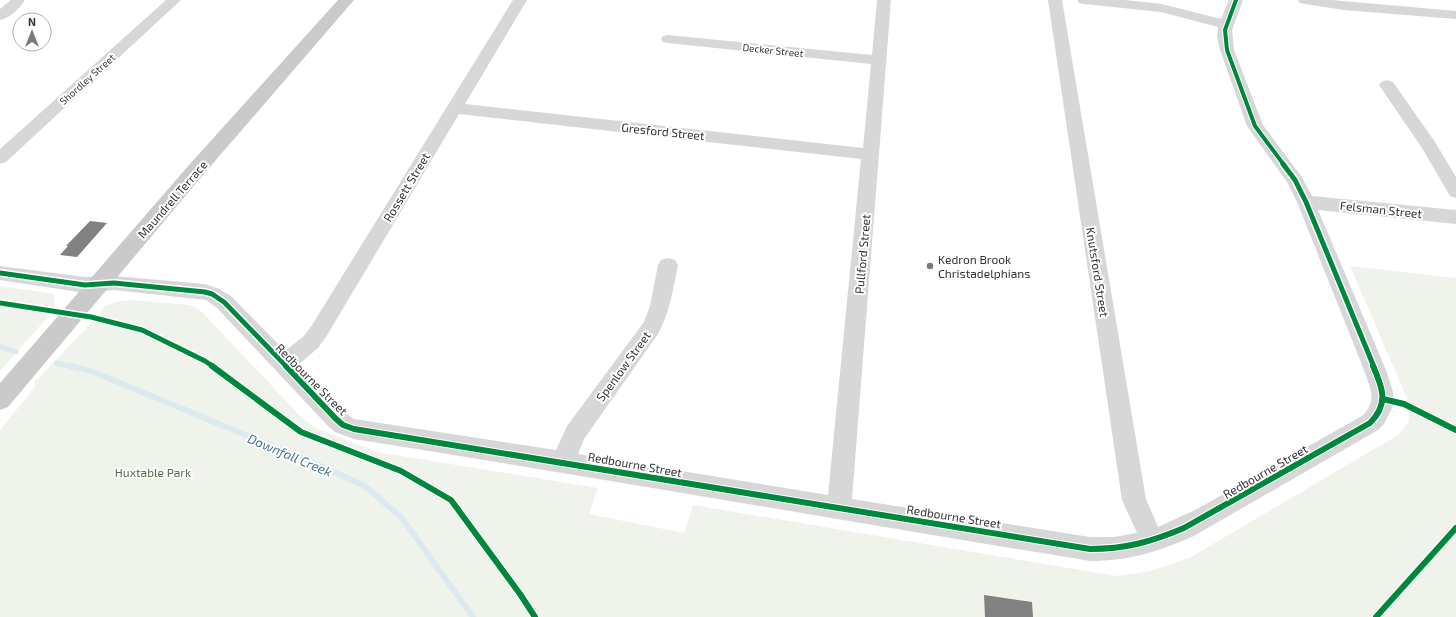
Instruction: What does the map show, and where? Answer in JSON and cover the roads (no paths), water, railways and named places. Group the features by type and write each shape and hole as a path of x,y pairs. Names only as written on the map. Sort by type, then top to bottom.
{"main road":[{"name":"Maundrell Terrace","path":"0,400 191,176 346,0"}],"street":[{"path":"0,16 12,7 18,0"},
{"name":"Shordley Street","path":"0,158 174,0"},
{"name":"Rossett Street","path":"283,365 311,342 319,331 520,0"},
{"name":"Pullford Street","path":"839,508 884,0"},
{"name":"Knutsford Street","path":"1056,0 1134,500 1152,540"},
{"path":"1084,0 1162,8 1226,25"},
{"name":"Redbourne Street","path":"0,273 85,285 130,284 212,294 224,302 336,419 343,425 354,429 1097,549 1118,549 1152,540 1183,529 1370,423 1378,416 1382,408 1382,389 1375,370 1306,202 1295,180 1255,126 1224,43 1224,31 1236,0"},
{"path":"1305,0 1336,5 1456,15"},
{"name":"Decker Street","path":"668,39 878,60"},
{"path":"1387,85 1429,146 1456,192"},
{"name":"Gresford Street","path":"455,108 870,154"},
{"name":"Felsman Street","path":"1306,202 1456,217"},
{"name":"Spenlow Street","path":"563,462 575,434 651,328 656,318 668,265"}],"waterway":[{"name":"Downfall Creek","path":"0,347 16,352"},
{"name":"Downfall Creek","path":"56,363 75,367"},
{"name":"Downfall Creek","path":"70,366 91,371 316,464 365,486 401,517 473,617"}],"place":[{"name":"Kedron Brook Christadelphians","path":"930,266"}],"park label":[{"name":"Huxtable Park","path":"153,472"}]}
